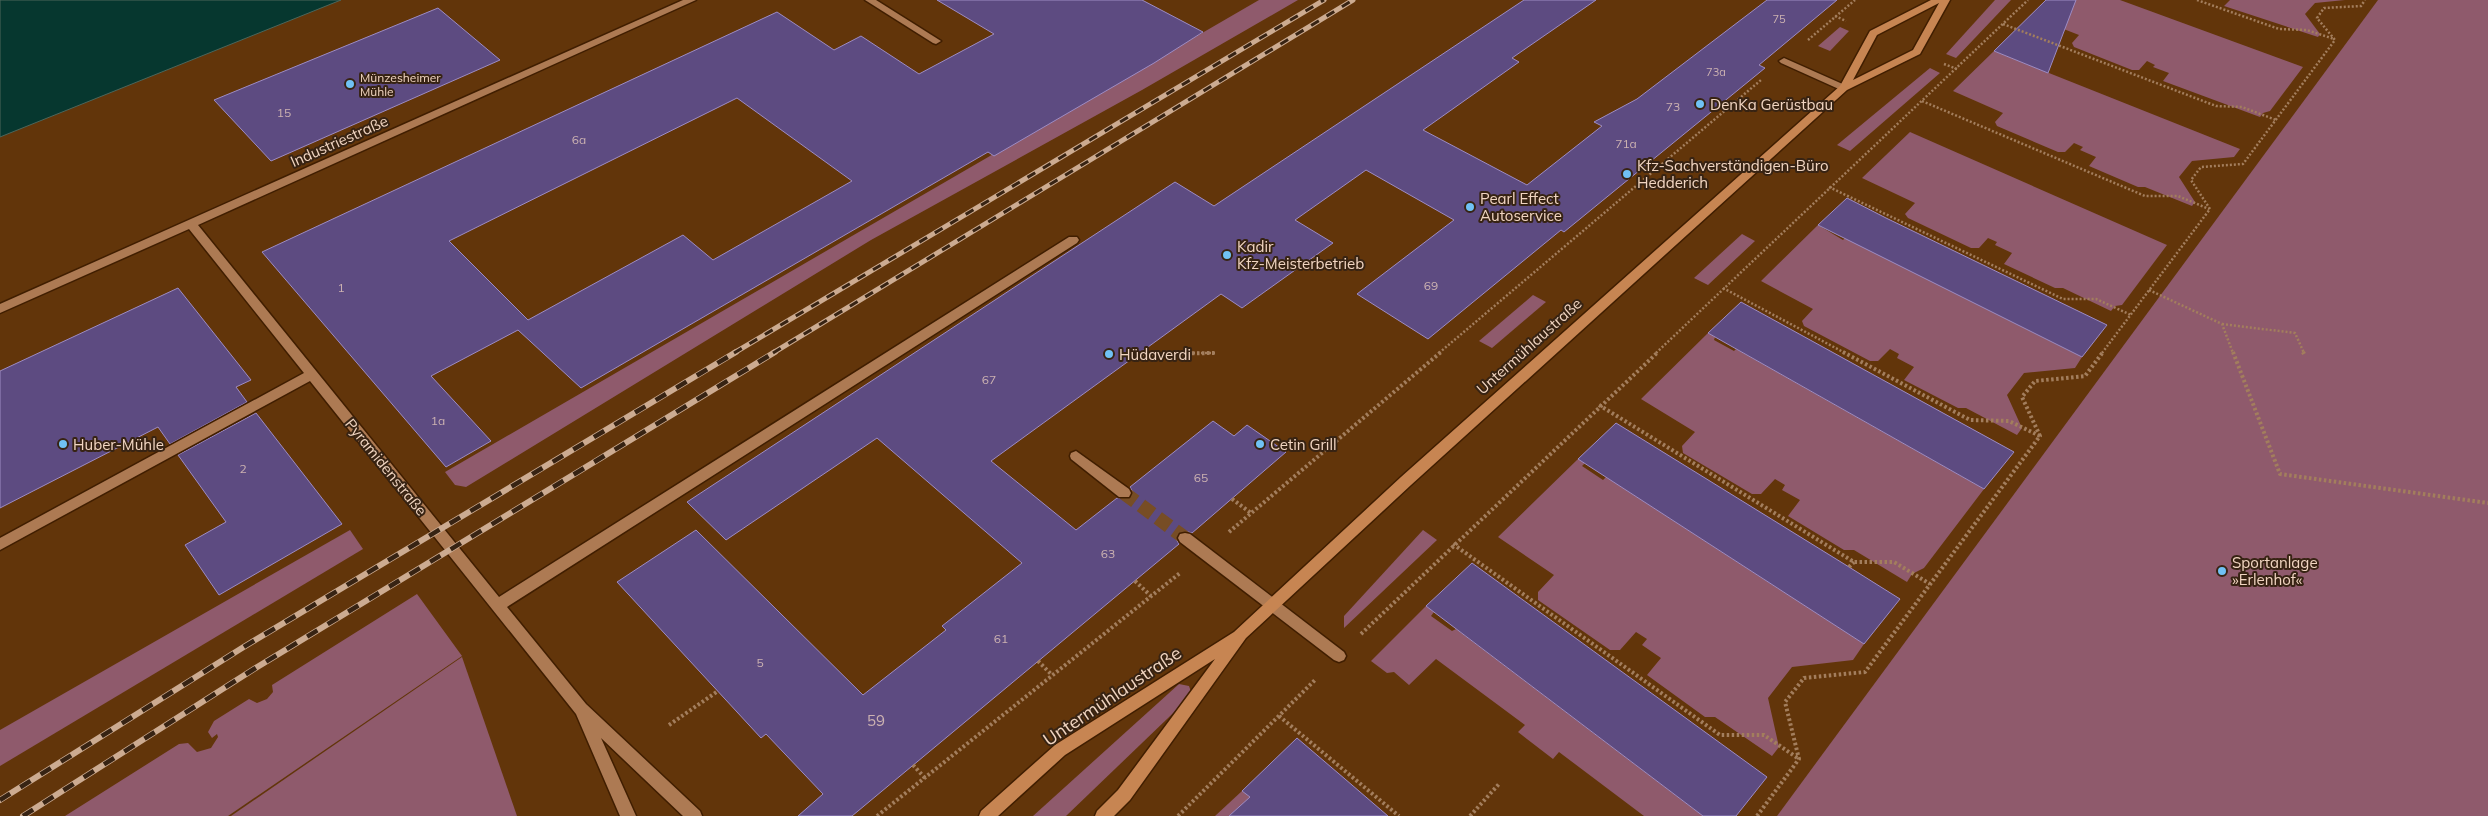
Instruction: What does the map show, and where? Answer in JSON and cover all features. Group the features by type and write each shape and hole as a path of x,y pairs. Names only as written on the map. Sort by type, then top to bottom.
{"main road":[{"name":"Untermühlaustraße","path":"1844,88 1873,33 1938,0"},
{"name":"Untermühlaustraße","path":"988,816 1060,750 1241,634 1432,457 1844,88 1917,52 1945,0"},
{"name":"Untermühlaustraße","path":"1102,816 1124,795 1241,634"}],"street":[{"name":"Industriestraße","path":"0,309 691,0"},
{"path":"870,0 936,41"},
{"path":"1784,61 1844,88"},
{"name":"Pyramidenstraße","path":"192,224 581,709 694,816"},
{"path":"497,606 1073,240"},
{"path":"0,544 312,374"},
{"path":"1076,456 1124,493"},
{"path":"1185,538 1339,656"},
{"name":"Pyramidenstraße","path":"581,709 628,816"}],"path":[{"path":"877,816 1204,553 1855,0"},
{"path":"1178,816 1380,613 2028,0"},
{"path":"2197,0 2278,30 2307,30 2335,40"},
{"path":"2335,40 2317,18 2324,8 2361,6 2366,0"},
{"path":"2003,24 2215,107 2242,107 2276,120"},
{"path":"2210,209 2191,180 2201,167 2243,164 2335,40"},
{"path":"1937,60 1957,69"},
{"path":"1922,101 2144,197 2178,196 2210,209"},
{"path":"1830,186 1974,258 2063,299 2096,299 2131,315"},
{"path":"2040,436 2022,397 2035,381 2085,376 2210,209"},
{"path":"1723,288 1970,420 2009,421 2040,436"},
{"path":"2149,290 2222,324 2295,333 2304,354"},
{"path":"2060,302 2063,299"},
{"path":"1782,325 1785,321"},
{"path":"2222,324 2280,474 2488,503"},
{"path":"1137,354 1215,353"},
{"path":"1872,374 1876,370"},
{"path":"1599,405 1854,562 1894,562 1930,584"},
{"path":"1965,425 1970,420"},
{"path":"1799,760 1785,702 1804,678 1865,672 2040,436"},
{"path":"1662,451 1667,447"},
{"path":"1232,499 1251,513"},
{"path":"1751,506 1756,501"},
{"path":"1454,544 1720,735 1764,736 1799,760"},
{"path":"1849,567 1854,562"},
{"path":"1135,582 1151,596"},
{"path":"1518,597 1522,594"},
{"path":"1038,661 1052,675"},
{"path":"1616,667 1620,663"},
{"path":"670,725 718,690"},
{"path":"1278,716 1399,816"},
{"path":"1716,739 1720,735"},
{"path":"1757,816 1799,760"},
{"path":"913,765 925,778"},
{"path":"1345,779 1350,774"},
{"path":"1470,816 1500,784"}],"shaded area":[{"path":"1259,0 1298,0 1142,90 871,240 466,487 455,485 445,472"},
{"path":"1995,0 2011,0 1956,58 1946,54"},
{"path":"2047,0 2120,0 2303,67 2270,111 2263,113 2260,117 2163,81 2169,73 2153,67 2155,65 2147,61 2139,70 2132,70 2074,47 2072,43 2079,35 2030,16"},
{"path":"2230,0 2345,0 2315,3 2305,14 2320,34 2318,37 2224,6"},
{"name":"Sportanlage »Erlenhof«","path":"2378,0 2488,0 2488,816 1777,816"},
{"path":"1840,27 1849,31 1830,51 1818,46"},
{"path":"1994,51 2240,149 2234,157 2192,161 2179,177 2195,202 2192,206 2145,187 2138,187 2089,166 2096,157 2080,150 2083,147 2074,143 2065,152 2058,152 1997,126 1995,122 2003,113 1953,91"},
{"path":"1930,68 1940,73 1850,151 1837,145"},
{"path":"1910,132 2167,245 2122,305 2115,306 2111,311 2063,288 2055,288 2004,264 2012,253 1995,245 1997,242 1988,238 1979,248 1971,248 1908,218 1905,214 1915,203 1862,178"},
{"path":"1818,225 1843,240 1845,238 2082,357 2075,368 2024,373 2007,395 2022,428 2017,435 1966,408 1958,408 1904,380 1914,367 1897,358 1899,354 1890,349 1878,361 1870,361 1804,326 1802,321 1813,309 1761,281"},
{"path":"1742,234 1755,241 1708,285 1694,278"},
{"path":"1533,295 1546,302 1492,348 1479,341"},
{"path":"1708,333 1715,337 1714,340 1734,351 1736,349 1984,489 1924,568 1912,574 1907,582 1854,550 1844,550 1788,516 1800,500 1782,490 1785,485 1775,479 1761,494 1752,494 1683,453 1682,446 1695,432 1641,399"},
{"path":"1578,459 1585,463 1582,466 1603,480 1606,477 1864,644 1853,660 1792,667 1768,698 1779,747 1772,756 1715,717 1705,717 1647,675 1661,658 1642,645 1647,639 1636,632 1620,650 1610,650 1538,600 1538,592 1554,575 1498,537"},
{"path":"350,530 363,549 0,766 0,730"},
{"path":"1423,530 1437,540 1344,628 1344,616"},
{"path":"417,594 462,656 228,816 65,816 179,744 188,743 197,752 211,748 218,737 217,734 212,738 208,732 214,721 249,699 257,703 267,699 273,692 272,685"},
{"path":"1426,606 1434,612 1431,616 1452,631 1456,629 1703,816 1644,816 1559,752 1553,759 1518,732 1525,725 1436,659 1409,685 1394,672 1387,673 1371,661"},
{"path":"462,657 517,816 231,816"},
{"path":"1179,684 1189,686 1192,695 1066,816 1033,816"},
{"path":"1242,791 1250,797 1262,816 1215,816"}],"water":[{"path":"0,0 341,0 0,137"}],"building":[{"path":"937,0 1142,0 1203,32 1154,63 994,156 988,152 581,388 518,330 431,376 491,441 446,467 262,252 777,12 834,50 861,36 919,74 994,34","holes":["737,98 852,181 713,260 683,235 528,320 449,241"]},
{"path":"1524,0 1596,0 1512,58 1519,62 1423,130 1527,185 1602,126 1594,122 1637,99 1767,0 1837,0 1759,65 1765,68 1564,232 1561,230 1428,339 1357,294 1454,220 1366,170 1295,220 1333,243 1242,308 1221,294 991,461 1076,530 1117,498 1131,498 1133,492 1130,487 1213,421 1234,436 1247,425 1286,452 1192,533 1185,531 1178,533 1176,539 1179,544 852,816 798,816 823,794 766,734 761,738 617,582 696,530 863,695 946,630 942,626 1022,563 877,438 726,540 687,502 1175,182 1214,206"},
{"path":"2046,0 2076,0 2048,73 1994,51"},
{"path":"438,8 500,60 271,161 214,100"},
{"path":"1847,198 2107,325 2082,357 1818,225"},
{"name":"Huber-Mühle","path":"178,288 251,380 236,387 247,402 170,444 158,427 0,508 0,371"},
{"path":"1741,302 2014,452 1984,489 1708,333"},
{"path":"256,413 342,524 219,595 185,545 226,522 178,455"},
{"path":"1616,423 1900,599 1864,644 1578,459"},
{"path":"1472,563 1767,777 1736,816 1703,816 1426,606"},
{"path":"1297,738 1388,816 1229,816 1250,797 1242,791"}],"tunnel":[{"path":"1124,493 1185,538"}],"railway":[{"path":"734,353 1324,0"},
{"path":"773,353 1353,0"},
{"path":"0,800 242,648 736,352"},
{"path":"23,816 254,669 775,352"}],"place":[{"name":"Münzesheimer Mühle","path":"350,84"},
{"name":"DenKa Gerüstbau","path":"1700,104"},
{"name":"Kfz-Sachverständigen-Büro Hedderich","path":"1627,174"},
{"name":"Pearl Effect Autoservice","path":"1470,207"},
{"name":"Kadir Kfz-Meisterbetrieb","path":"1227,255"},
{"name":"Hüdaverdi","path":"1109,354"},
{"name":"Huber-Mühle","path":"63,444"},
{"name":"Cetin Grill","path":"1260,444"},
{"name":"Sportanlage »Erlenhof«","path":"2222,571"}]}
